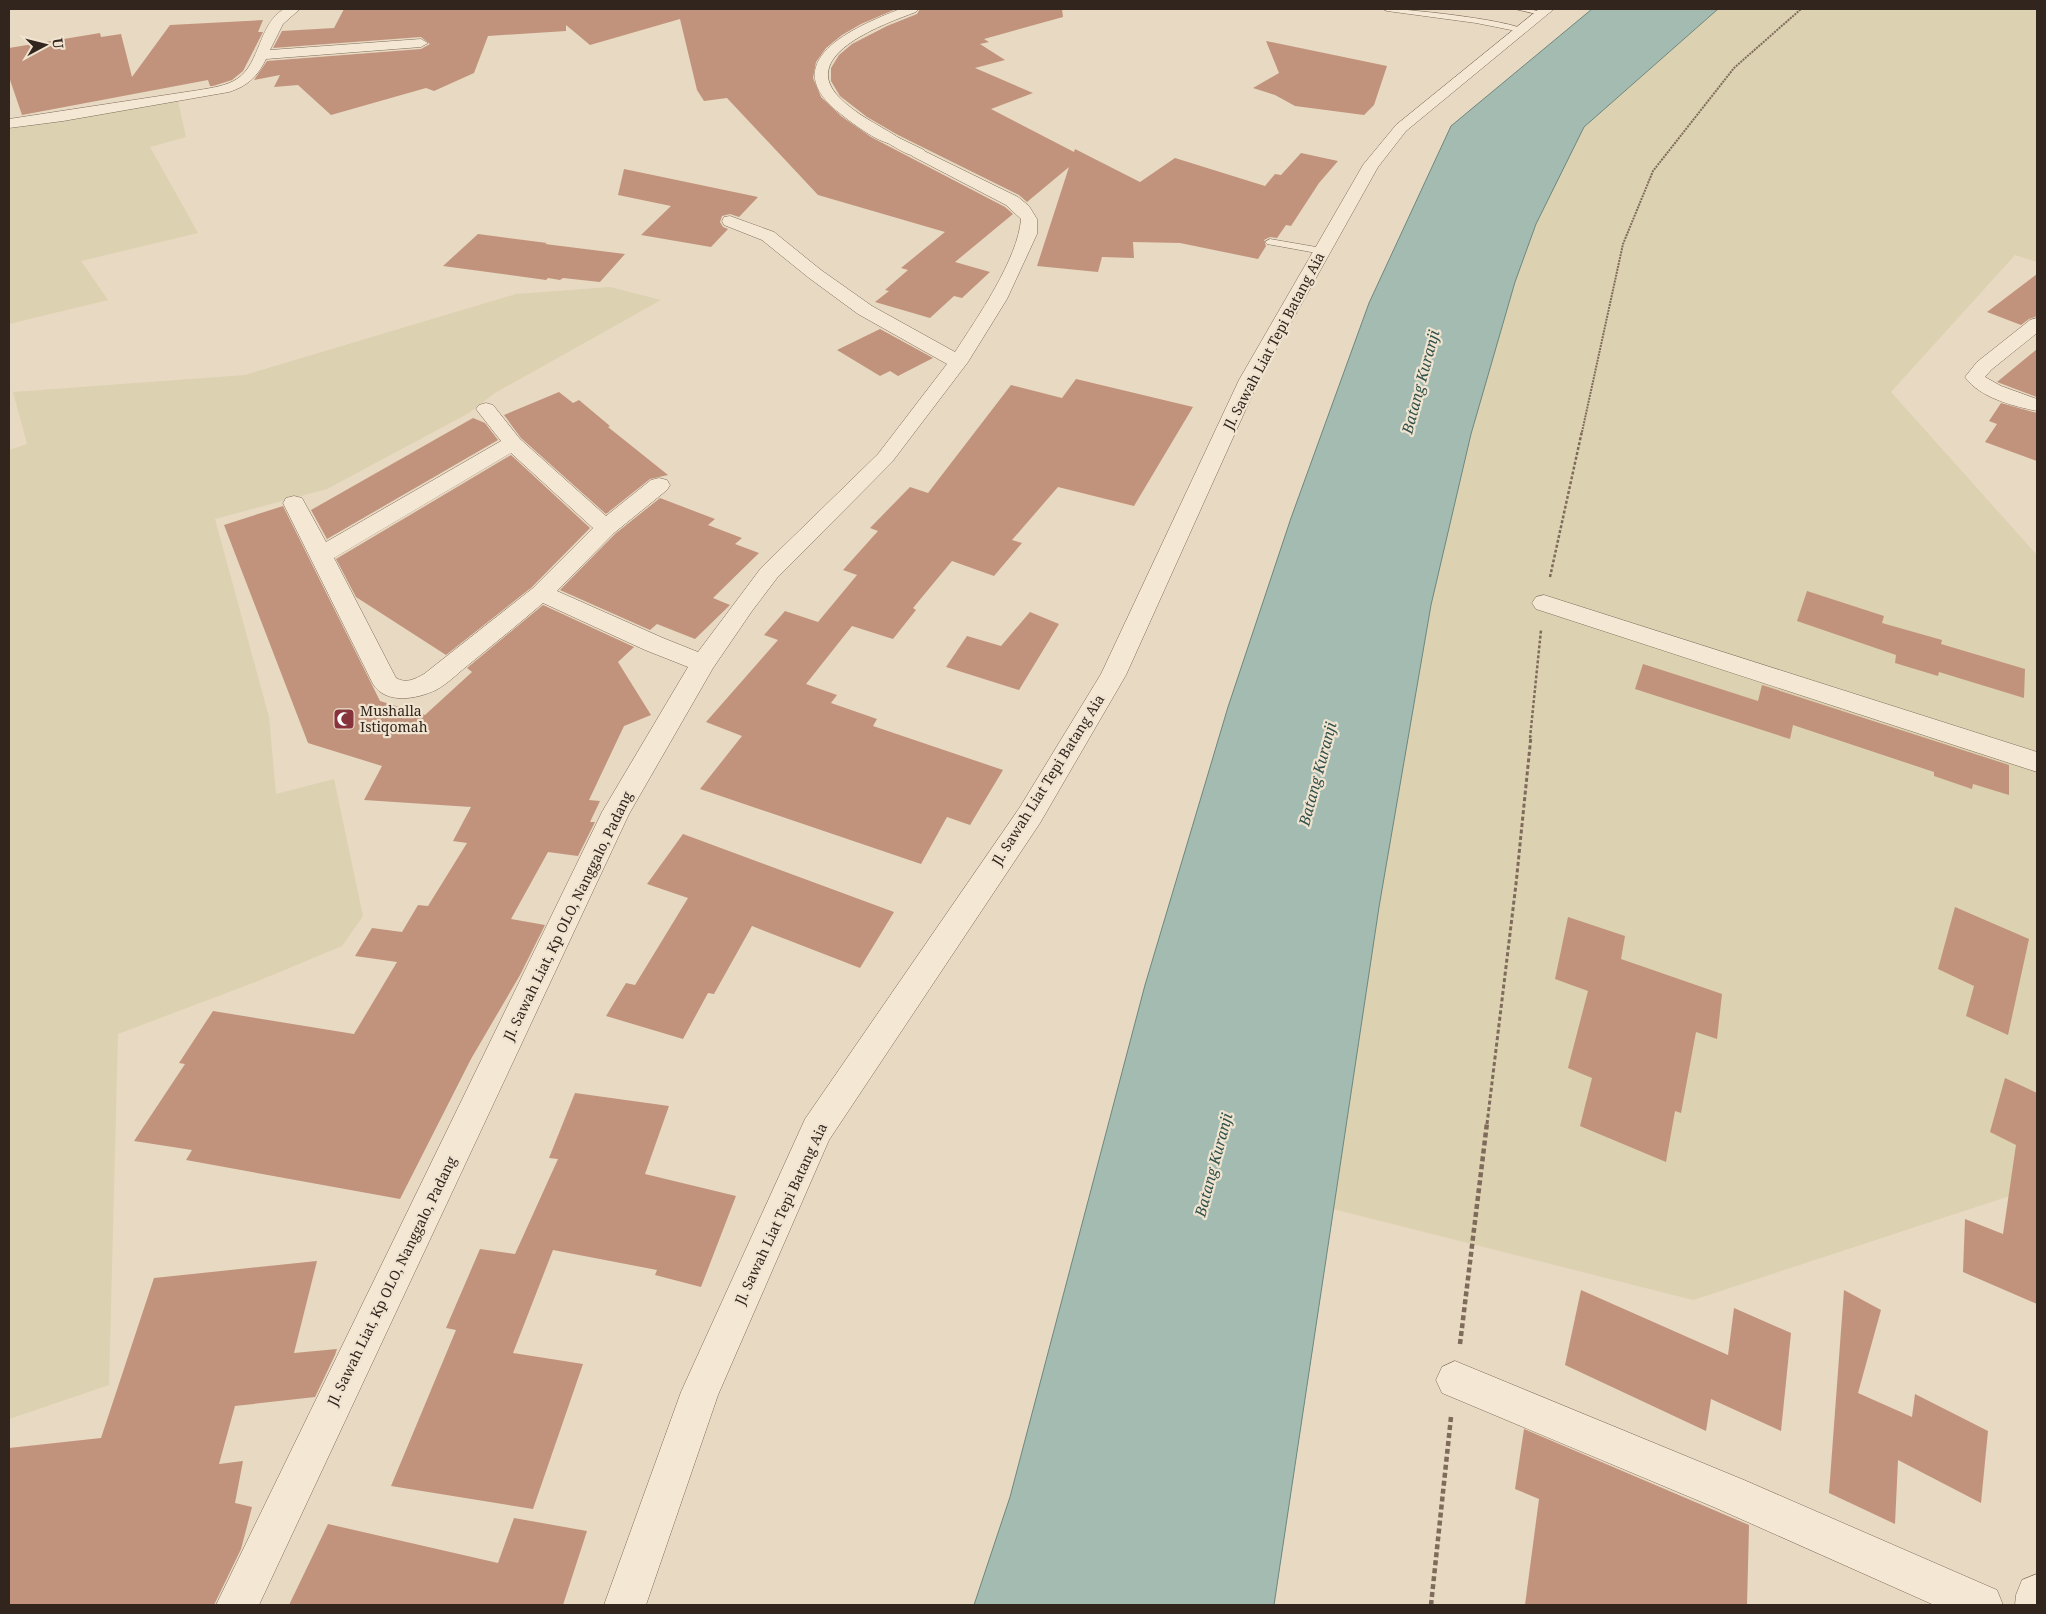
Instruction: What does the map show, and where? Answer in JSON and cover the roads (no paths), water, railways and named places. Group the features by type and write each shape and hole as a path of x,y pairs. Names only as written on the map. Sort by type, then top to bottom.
{"street":[{"path":"9,124 223,88 237,84 247,77 283,14 293,9"},
{"name":"Jl. Sawah Liat, Kp OLO, Nanggalo, Padang","path":"237,1605 616,812 703,663 769,573 885,458 958,362 998,299 1028,234 1029,219 1023,210 1012,201 891,139 858,119 829,96 821,81 822,66 828,54 845,40 862,30 911,9"},
{"name":"Jl. Sawah Liat Tepi Batang Aia","path":"625,1605 700,1392 817,1130 1030,815 1113,675 1249,380 1371,165 1401,128 1532,15"},
{"path":"260,55 421,43"},
{"path":"730,221 768,236 814,274 865,310 958,362"},
{"path":"2037,324 1984,366 1975,377 1988,388 2037,405"},
{"path":"486,409 513,443 606,528"},
{"path":"321,555 513,443"},
{"path":"294,503 386,684 393,689 407,691 421,687 433,680 541,593 606,528 660,485"},
{"path":"541,593 654,644 703,663"},
{"path":"1544,603 2037,762"},
{"path":"1455,1380 1730,1494 1982,1605"},
{"path":"2036,1605 2037,1595"}],"lane":[{"path":"1387,9 1476,20 1532,15"},
{"path":"1270,242 1322,250"}],"water":[{"name":"Batang Kuranji","path":"1592,9 1718,9 1584,127 1536,224 1515,282 1471,434 1431,605 1379,907 1274,1605 974,1605 1010,1497 1145,985 1228,707 1291,518 1369,303 1451,126"}],"place":[{"name":"Mushalla Istiqomah","path":"344,719"}]}
